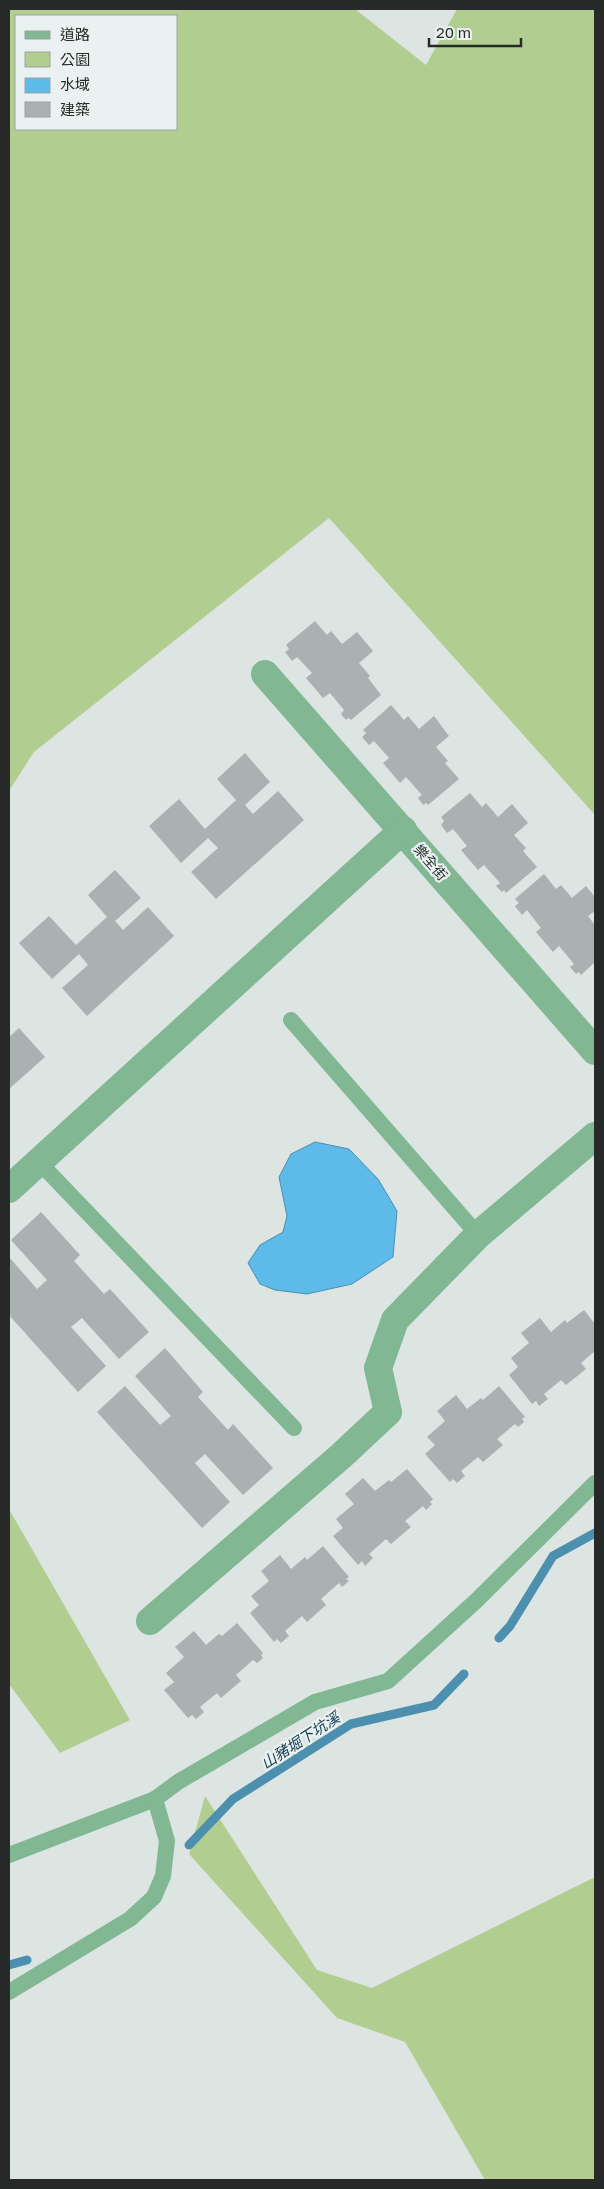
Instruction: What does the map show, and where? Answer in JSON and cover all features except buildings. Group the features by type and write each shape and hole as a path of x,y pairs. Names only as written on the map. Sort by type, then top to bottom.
{"street":[{"name":"樂全街","path":"265,674 595,1051"},
{"path":"9,1189 403,830"},
{"path":"150,1621 341,1456 388,1412 378,1368 395,1320 478,1236 595,1136"}],"lane":[{"path":"291,1020 478,1236"},
{"path":"38,1161 294,1428"},
{"path":"9,1855 155,1799 178,1782 315,1702 388,1681 477,1600 595,1483"},
{"path":"9,1992 130,1919 154,1898 163,1876 167,1841 155,1799"}],"green space":[{"path":"9,9 355,9 426,65 457,9 595,9 595,815 329,518 34,752 9,791"},
{"path":"9,1509 130,1720 60,1753 9,1684"},
{"path":"205,1796 317,1970 372,1988 595,1877 595,2180 485,2180 405,2042 337,2018 189,1854"}],"water":[{"path":"315,1142 349,1149 378,1179 397,1211 393,1257 352,1284 307,1294 275,1290 260,1284 248,1263 260,1245 283,1232 287,1216 279,1177 291,1154"}],"waterway":[{"name":"山豬堀下坑溪","path":"499,1638 510,1626 553,1556 595,1533"},
{"name":"山豬堀下坑溪","path":"189,1845 233,1799 351,1724 434,1705 464,1674"},
{"name":"山豬堀下坑溪","path":"9,1965 27,1960"}]}
